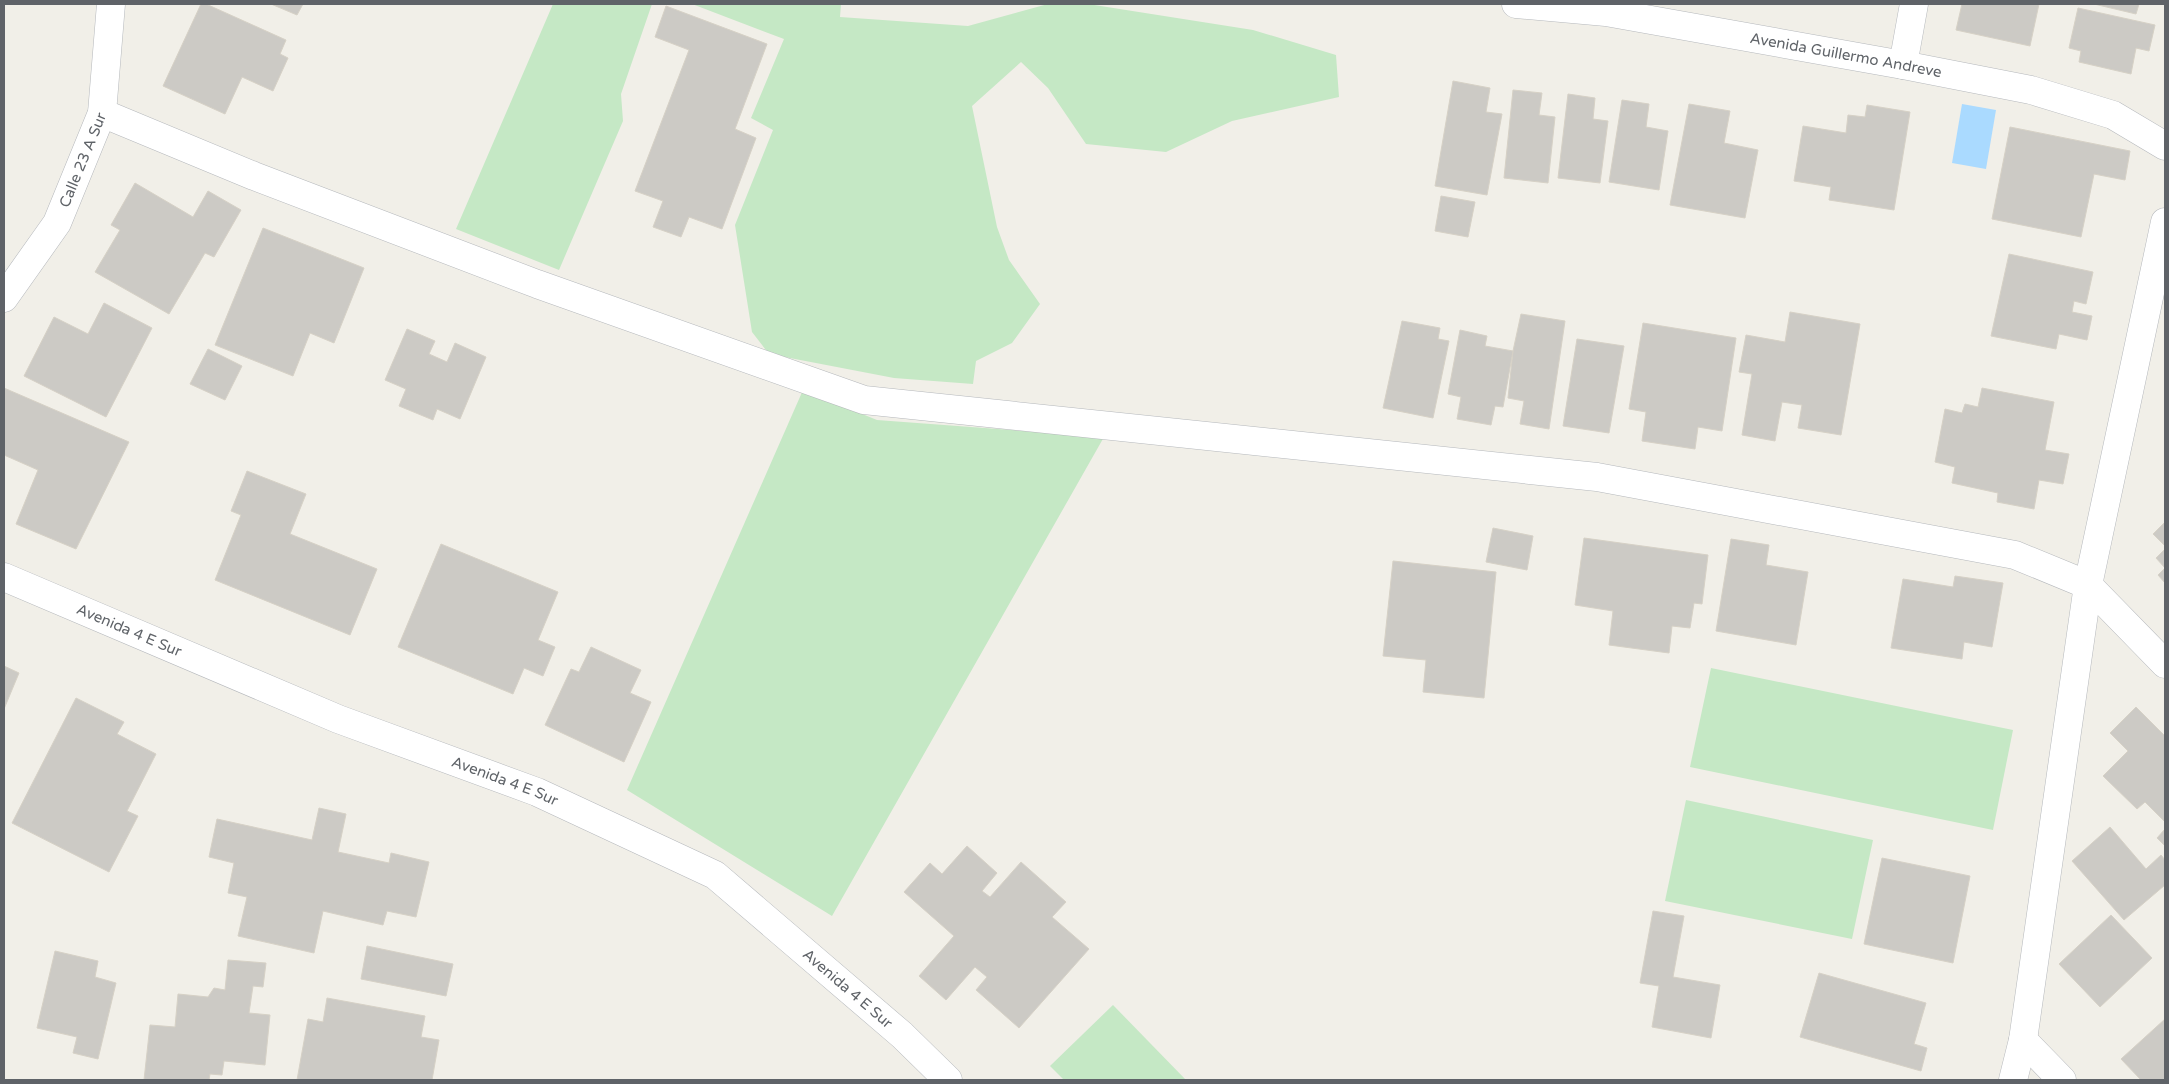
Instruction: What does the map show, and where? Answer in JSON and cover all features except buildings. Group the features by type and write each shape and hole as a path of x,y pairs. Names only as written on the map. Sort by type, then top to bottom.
{"street":[{"name":"Calle 23 A Sur","path":"4,298 58,223 102,113 111,4"},
{"name":"Avenida Guillermo Andreve","path":"1516,4 1607,8 2031,90 2113,115 2165,146"},
{"path":"1903,64 1914,4"},
{"path":"102,113 254,176 538,284 864,400 1597,477 2016,555 2088,585 2165,664"},
{"path":"2013,1080 2023,1040 2088,585 2165,222"},
{"name":"Avenida 4 E Sur","path":"4,577 338,719 537,792 715,875 902,1035 948,1080"},
{"path":"2023,1040 2062,1080"}],"green space":[{"path":"553,4 652,4 621,94 623,121 559,270 456,229"},
{"path":"692,4 841,4 840,17 968,26 1048,4 1088,4 1253,30 1336,55 1339,97 1232,121 1166,152 1086,144 1048,88 1021,62 972,106 997,227 1009,260 1040,304 1012,343 976,361 973,384 894,378 769,354 752,332 735,225 773,130 751,118 784,39"},
{"path":"803,390 877,420 1104,437 832,916 627,790"},
{"path":"1711,668 2013,730 1993,830 1690,767"},
{"path":"1686,800 1873,840 1852,939 1665,901"},
{"path":"1113,1005 1186,1080 1064,1080 1050,1066"}],"water":[{"path":"1962,104 1996,110 1986,169 1952,163"}]}
